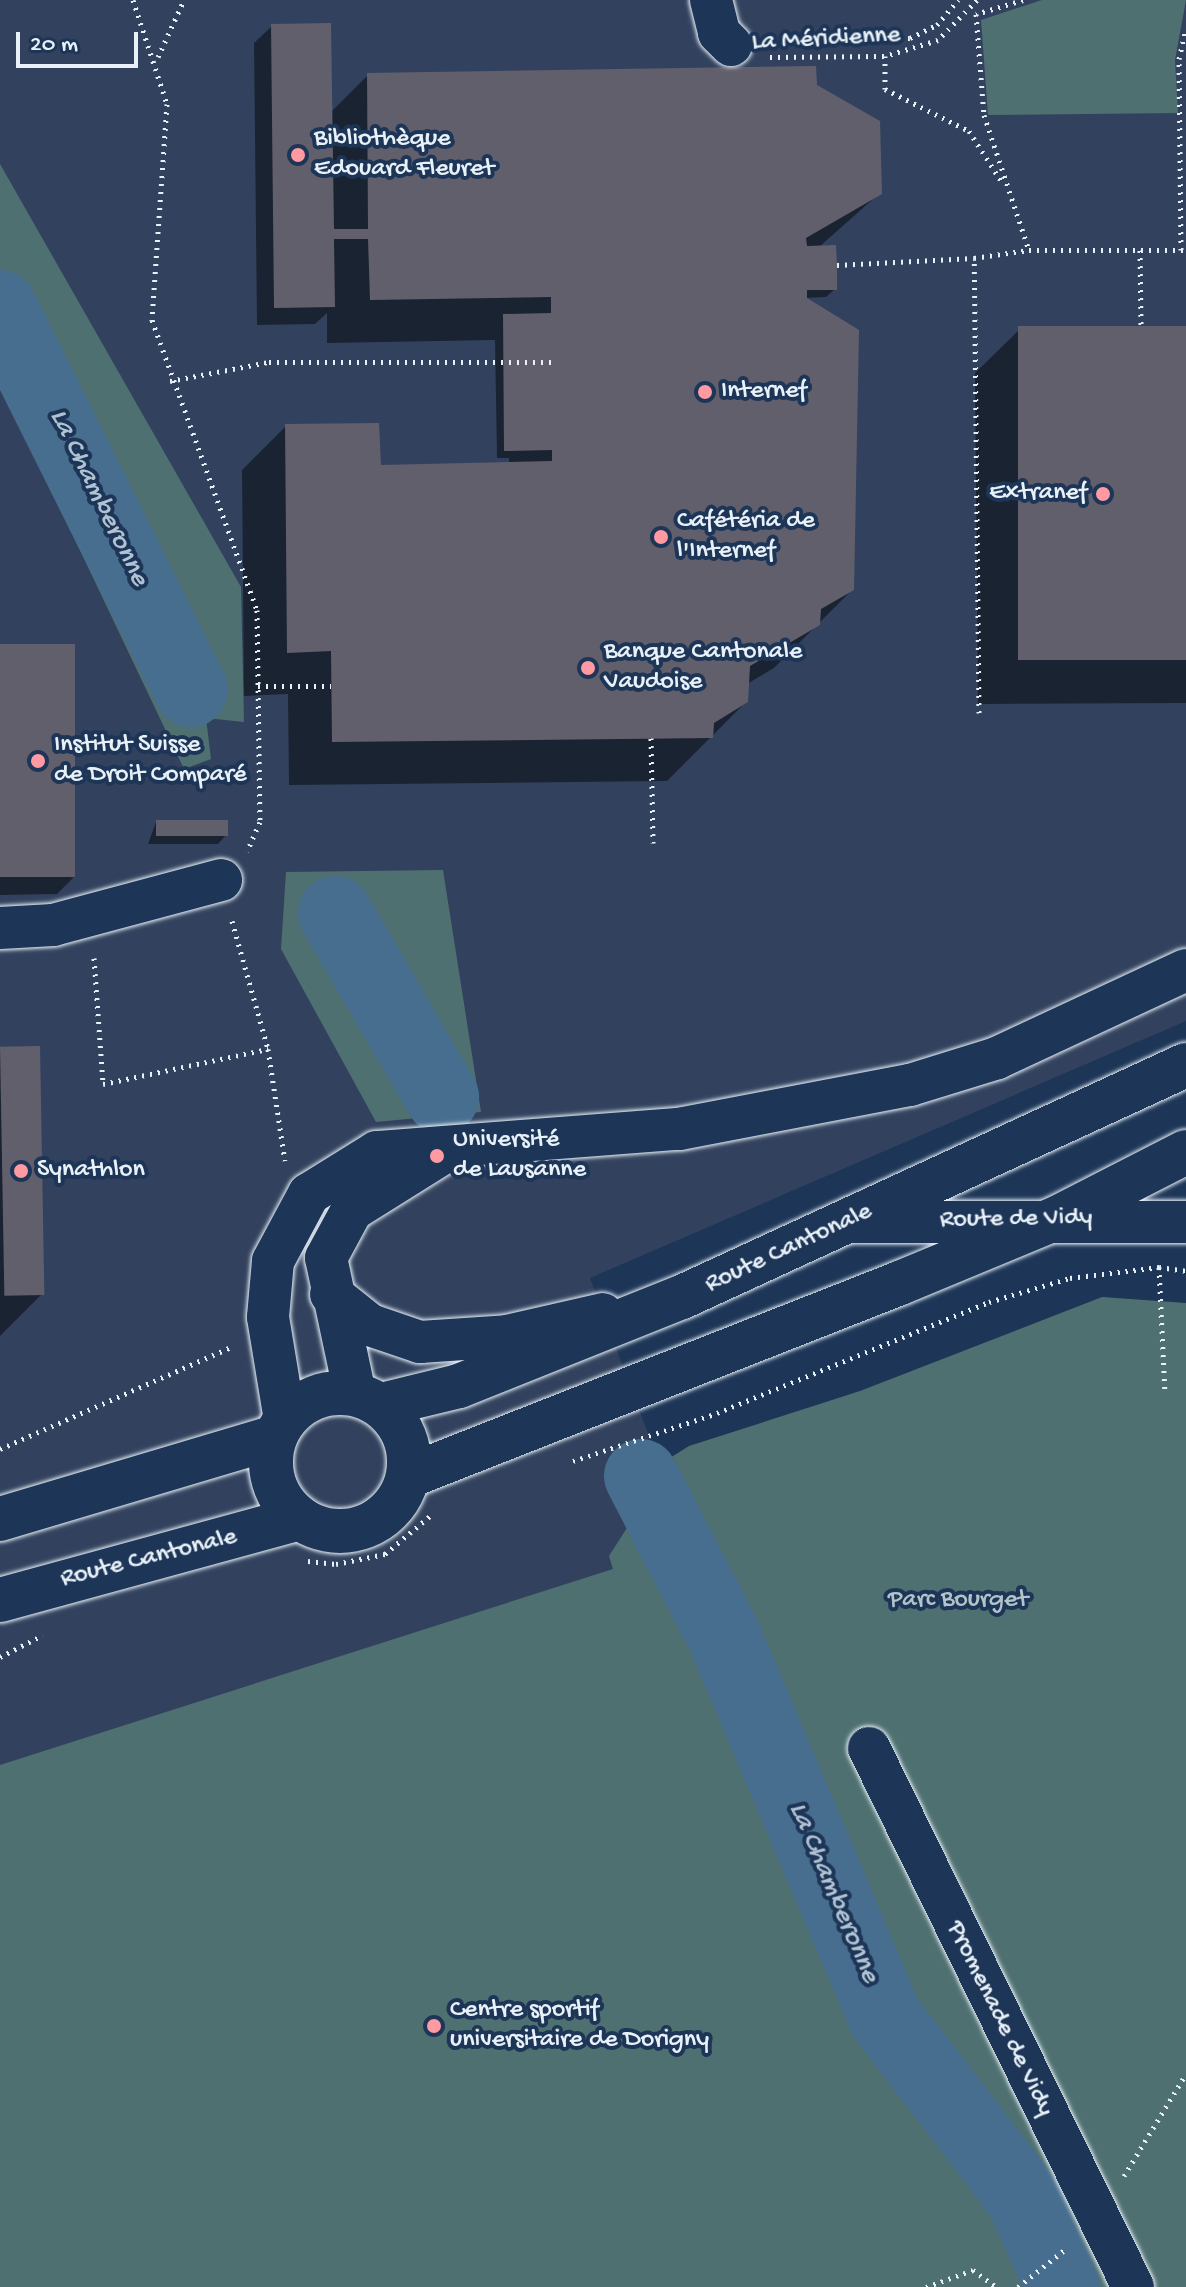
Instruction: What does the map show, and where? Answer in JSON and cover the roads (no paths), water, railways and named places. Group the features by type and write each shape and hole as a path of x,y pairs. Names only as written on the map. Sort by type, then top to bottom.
{"main road":[{"name":"Route Cantonale","path":"368,1399 459,1386 682,1297 1186,1065"},
{"path":"409,1476 502,1436 1057,1218 1186,1152"},
{"path":"0,1519 175,1467 280,1429 329,1393 368,1399 409,1449 409,1476 401,1498 365,1528 319,1529 299,1518 276,1490 280,1429"},
{"name":"Route Cantonale","path":"0,1600 299,1518"}],"street":[{"name":"La Méridienne","path":"711,0 719,33 748,51"},
{"path":"0,928 91,916 221,880"},
{"path":"280,1429 268,1317 273,1261 287,1226 309,1194 377,1152 679,1129 910,1085 1023,1047 1186,970"},
{"path":"368,1399 331,1294 326,1258 352,1210 457,1146"},
{"name":"Route de Vidy","path":"847,1222 1057,1218 1186,1222"},
{"path":"331,1294 370,1325 443,1342 682,1297"},
{"name":"Promenade de Vidy","path":"869,1748 1099,2223 1135,2286"}],"waterway":[{"name":"La Chamberonne","path":"0,307 191,690"},
{"name":"La Chamberonne","path":"335,913 442,1097"},
{"name":"La Chamberonne","path":"641,1476 725,1638 885,2017 1022,2196 1063,2287"}],"place":[{"name":"Bibliothèque Edouard Fleuret","path":"298,155"},
{"name":"Internef","path":"705,392"},
{"name":"Extranef","path":"1103,494"},
{"name":"Cafétéria de l'Internef","path":"661,537"},
{"name":"Banque Cantonale Vaudoise","path":"588,668"},
{"name":"Institut Suisse de Droit Comparé","path":"38,761"},
{"name":"Université de Lausanne","path":"437,1156"},
{"name":"Synathlon","path":"21,1171"},
{"name":"Centre sportif universitaire de Dorigny","path":"434,2026"}],"park label":[{"name":"Parc Bourget","path":"958,1601"}]}
